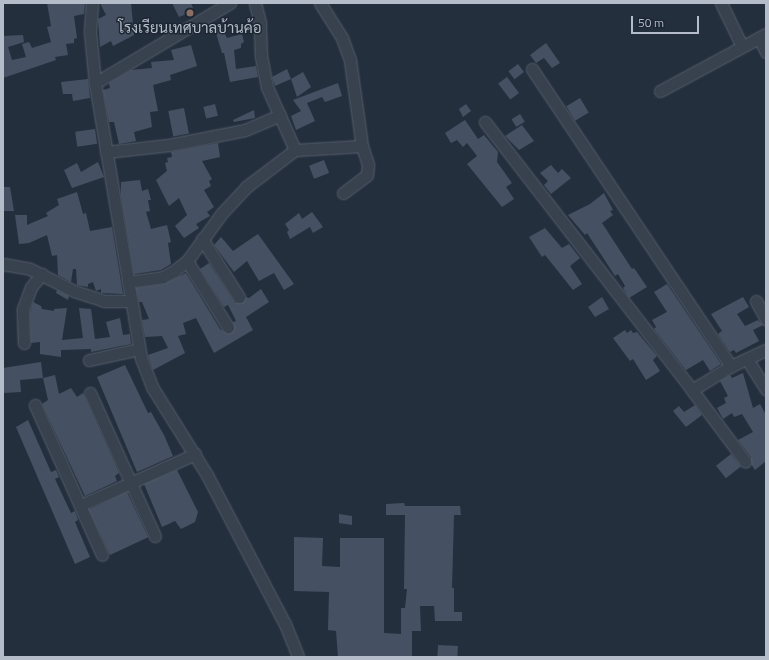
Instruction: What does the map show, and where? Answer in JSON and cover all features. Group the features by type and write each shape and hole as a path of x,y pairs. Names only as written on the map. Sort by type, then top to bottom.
{"street":[{"path":"92,3 90,32 95,83 139,349 152,386 195,454 285,624 298,657"},
{"path":"95,83 230,3"},
{"path":"255,3 260,23 261,57 267,86 295,150"},
{"path":"320,3 342,38 350,60 362,146 368,165 367,175 344,193"},
{"path":"721,3 742,46"},
{"path":"660,91 762,36 766,52"},
{"path":"532,69 731,366"},
{"path":"106,152 169,145 246,130 280,115"},
{"path":"485,122 745,461"},
{"path":"128,282 163,277 187,261 202,240 246,187 295,150 362,146"},
{"path":"202,240 239,297"},
{"path":"187,261 228,327"},
{"path":"3,264 30,269 74,291 104,301 131,301"},
{"path":"24,343 22,309 31,287 42,274"},
{"path":"756,301 766,318"},
{"path":"89,360 139,349"},
{"path":"692,390 731,366 766,350"},
{"path":"747,359 766,390"},
{"path":"90,393 155,536"},
{"path":"34,405 81,505 102,555"},
{"path":"81,505 195,454"}],"building":[{"path":"47,3 85,3 84,14 74,16 77,38 74,39 74,43 66,44 68,55 55,57 56,60 3,78 3,36 23,35 24,42 8,47 12,60 26,57 22,44 29,42 32,48 51,42 47,27 51,26"},
{"path":"100,3 131,3 134,35 113,46 111,41 100,47 98,19 106,15"},
{"path":"172,3 191,3 194,11 179,17"},
{"path":"221,26 227,38 242,34 244,42 241,44 241,48 234,50 236,69 256,66 258,77 230,82 224,53 222,53 215,30"},
{"path":"546,43 560,63 552,68 544,58 536,63 530,55"},
{"path":"191,45 197,66 170,75 171,80 153,85 158,111 150,112 152,127 134,132 136,141 119,144 114,122 109,122 103,90 110,88 109,83 131,70 152,68 151,62 174,60 171,50"},
{"path":"518,64 524,72 514,79 508,71"},
{"path":"287,69 291,79 275,86 272,77"},
{"path":"303,72 311,87 297,97 291,79"},
{"path":"507,77 519,93 510,100 498,84"},
{"path":"88,79 90,98 73,101 72,94 63,94 61,82"},
{"path":"338,83 342,96 325,102 322,97 307,103 315,121 296,130 291,116 301,111 293,100"},
{"path":"580,98 589,113 575,121 566,106"},
{"path":"215,104 218,116 206,119 203,107"},
{"path":"466,104 471,111 463,117 459,109"},
{"path":"184,108 189,134 173,137 168,111"},
{"path":"254,110 255,118 234,122 233,120"},
{"path":"520,114 525,122 516,127 512,119"},
{"path":"465,120 478,139 484,135 498,152 497,162 512,183 506,187 514,199 502,207 467,164 477,156 467,143 463,147 457,140 451,143 445,133"},
{"path":"522,125 534,141 519,150 505,136"},
{"path":"95,129 97,144 77,147 75,132"},
{"path":"218,143 220,157 202,161 212,179 209,181 211,186 204,190 214,207 207,212 210,216 196,224 199,228 184,238 175,226 187,215 179,198 169,206 156,180 167,171 165,163 168,162 167,158 172,157 171,152"},
{"path":"324,160 329,173 314,179 309,166"},
{"path":"98,162 104,177 72,188 64,170 77,163 81,172"},
{"path":"551,165 558,173 562,169 571,178 551,194 544,185 548,181 540,173"},
{"path":"140,180 142,191 148,189 151,200 148,200 150,211 146,212 151,229 167,225 171,242 168,243 171,264 161,270 134,274 121,195 121,182"},
{"path":"3,187 10,187 14,211 3,211"},
{"path":"77,192 83,214 86,213 90,231 112,227 123,294 101,293 101,289 96,291 93,282 88,284 88,287 77,285 76,269 73,269 71,282 58,275 57,255 52,256 47,235 29,243 19,244 15,215 27,215 27,225 48,216 46,213 59,205 57,199"},
{"path":"604,193 613,210 610,211 613,215 602,223 632,269 634,268 647,287 629,298 623,288 625,286 618,274 615,276 587,233 585,235 568,215 590,204"},
{"path":"312,212 323,227 313,233 310,227 290,239 287,232 289,230 285,224 299,213 302,219"},
{"path":"545,228 562,248 569,244 580,258 570,266 582,284 573,290 545,255 542,257 529,237"},
{"path":"258,234 294,284 284,290 274,273 259,281 247,261 234,272 214,245 221,237 233,251"},
{"path":"209,263 235,303 242,303 246,297 249,298 261,289 269,302 246,317 253,330 214,353 196,318 183,323 186,334 178,336 185,353 153,370 148,355 168,348 162,336 145,337 142,320 149,319 142,302 139,302 136,288 164,284 186,273 220,329 228,334 234,330 233,322 236,321 228,305 224,307 200,269"},
{"path":"667,284 721,364 710,371 703,360 686,370 654,329 656,327 652,320 667,312 654,292"},
{"path":"57,290 69,296 68,300 56,293"},
{"path":"602,297 609,309 595,317 588,307"},
{"path":"743,297 749,307 737,314 745,326 758,320 763,325 753,330 759,341 736,353 734,350 730,352 718,334 722,331 711,314"},
{"path":"33,302 41,306 42,309 54,311 54,309 67,308 62,340 83,338 79,308 91,309 95,339 110,337 106,322 120,318 123,335 130,334 131,344 91,352 91,349 61,350 61,357 40,354 40,342 31,343 30,313"},
{"path":"625,330 627,333 631,330 633,333 637,332 657,356 653,360 660,371 646,380 633,359 630,361 613,338"},
{"path":"41,362 43,378 20,380 21,392 3,393 3,368"},
{"path":"125,365 148,413 151,412 164,435 173,456 137,472 97,377"},
{"path":"743,373 753,408 760,404 766,415 766,461 755,470 751,464 751,457 738,440 753,432 742,414 734,417 732,413 723,419 717,408 726,403 724,398 728,396 720,381 730,375 732,378"},
{"path":"55,375 59,394 71,388 77,397 83,393 119,473 115,476 117,481 85,496 42,404 48,400 43,378"},
{"path":"695,405 702,415 686,427 673,411 679,406 684,412"},
{"path":"28,420 51,472 56,470 59,477 55,479 71,513 75,511 78,520 75,522 90,557 75,564 16,427"},
{"path":"731,454 741,467 726,478 716,466"},
{"path":"177,470 198,512 195,522 181,529 175,521 162,527 144,484"},
{"path":"127,492 148,537 110,555 89,510"},
{"path":"404,503 405,506 460,506 461,515 454,515 452,588 454,588 454,612 462,612 462,621 435,621 434,606 420,606 421,631 412,631 412,657 338,657 336,631 328,630 329,592 294,591 294,537 323,538 322,566 340,567 340,538 384,538 384,633 401,634 401,608 405,608 407,589 404,589 405,515 386,515 386,504"},
{"path":"339,514 352,516 352,525 339,523"},
{"path":"438,645 458,646 457,657 437,657"}],"place":[{"name":"โรงเรียนเทศบาลบ้านค้อ","path":"190,13"}]}
